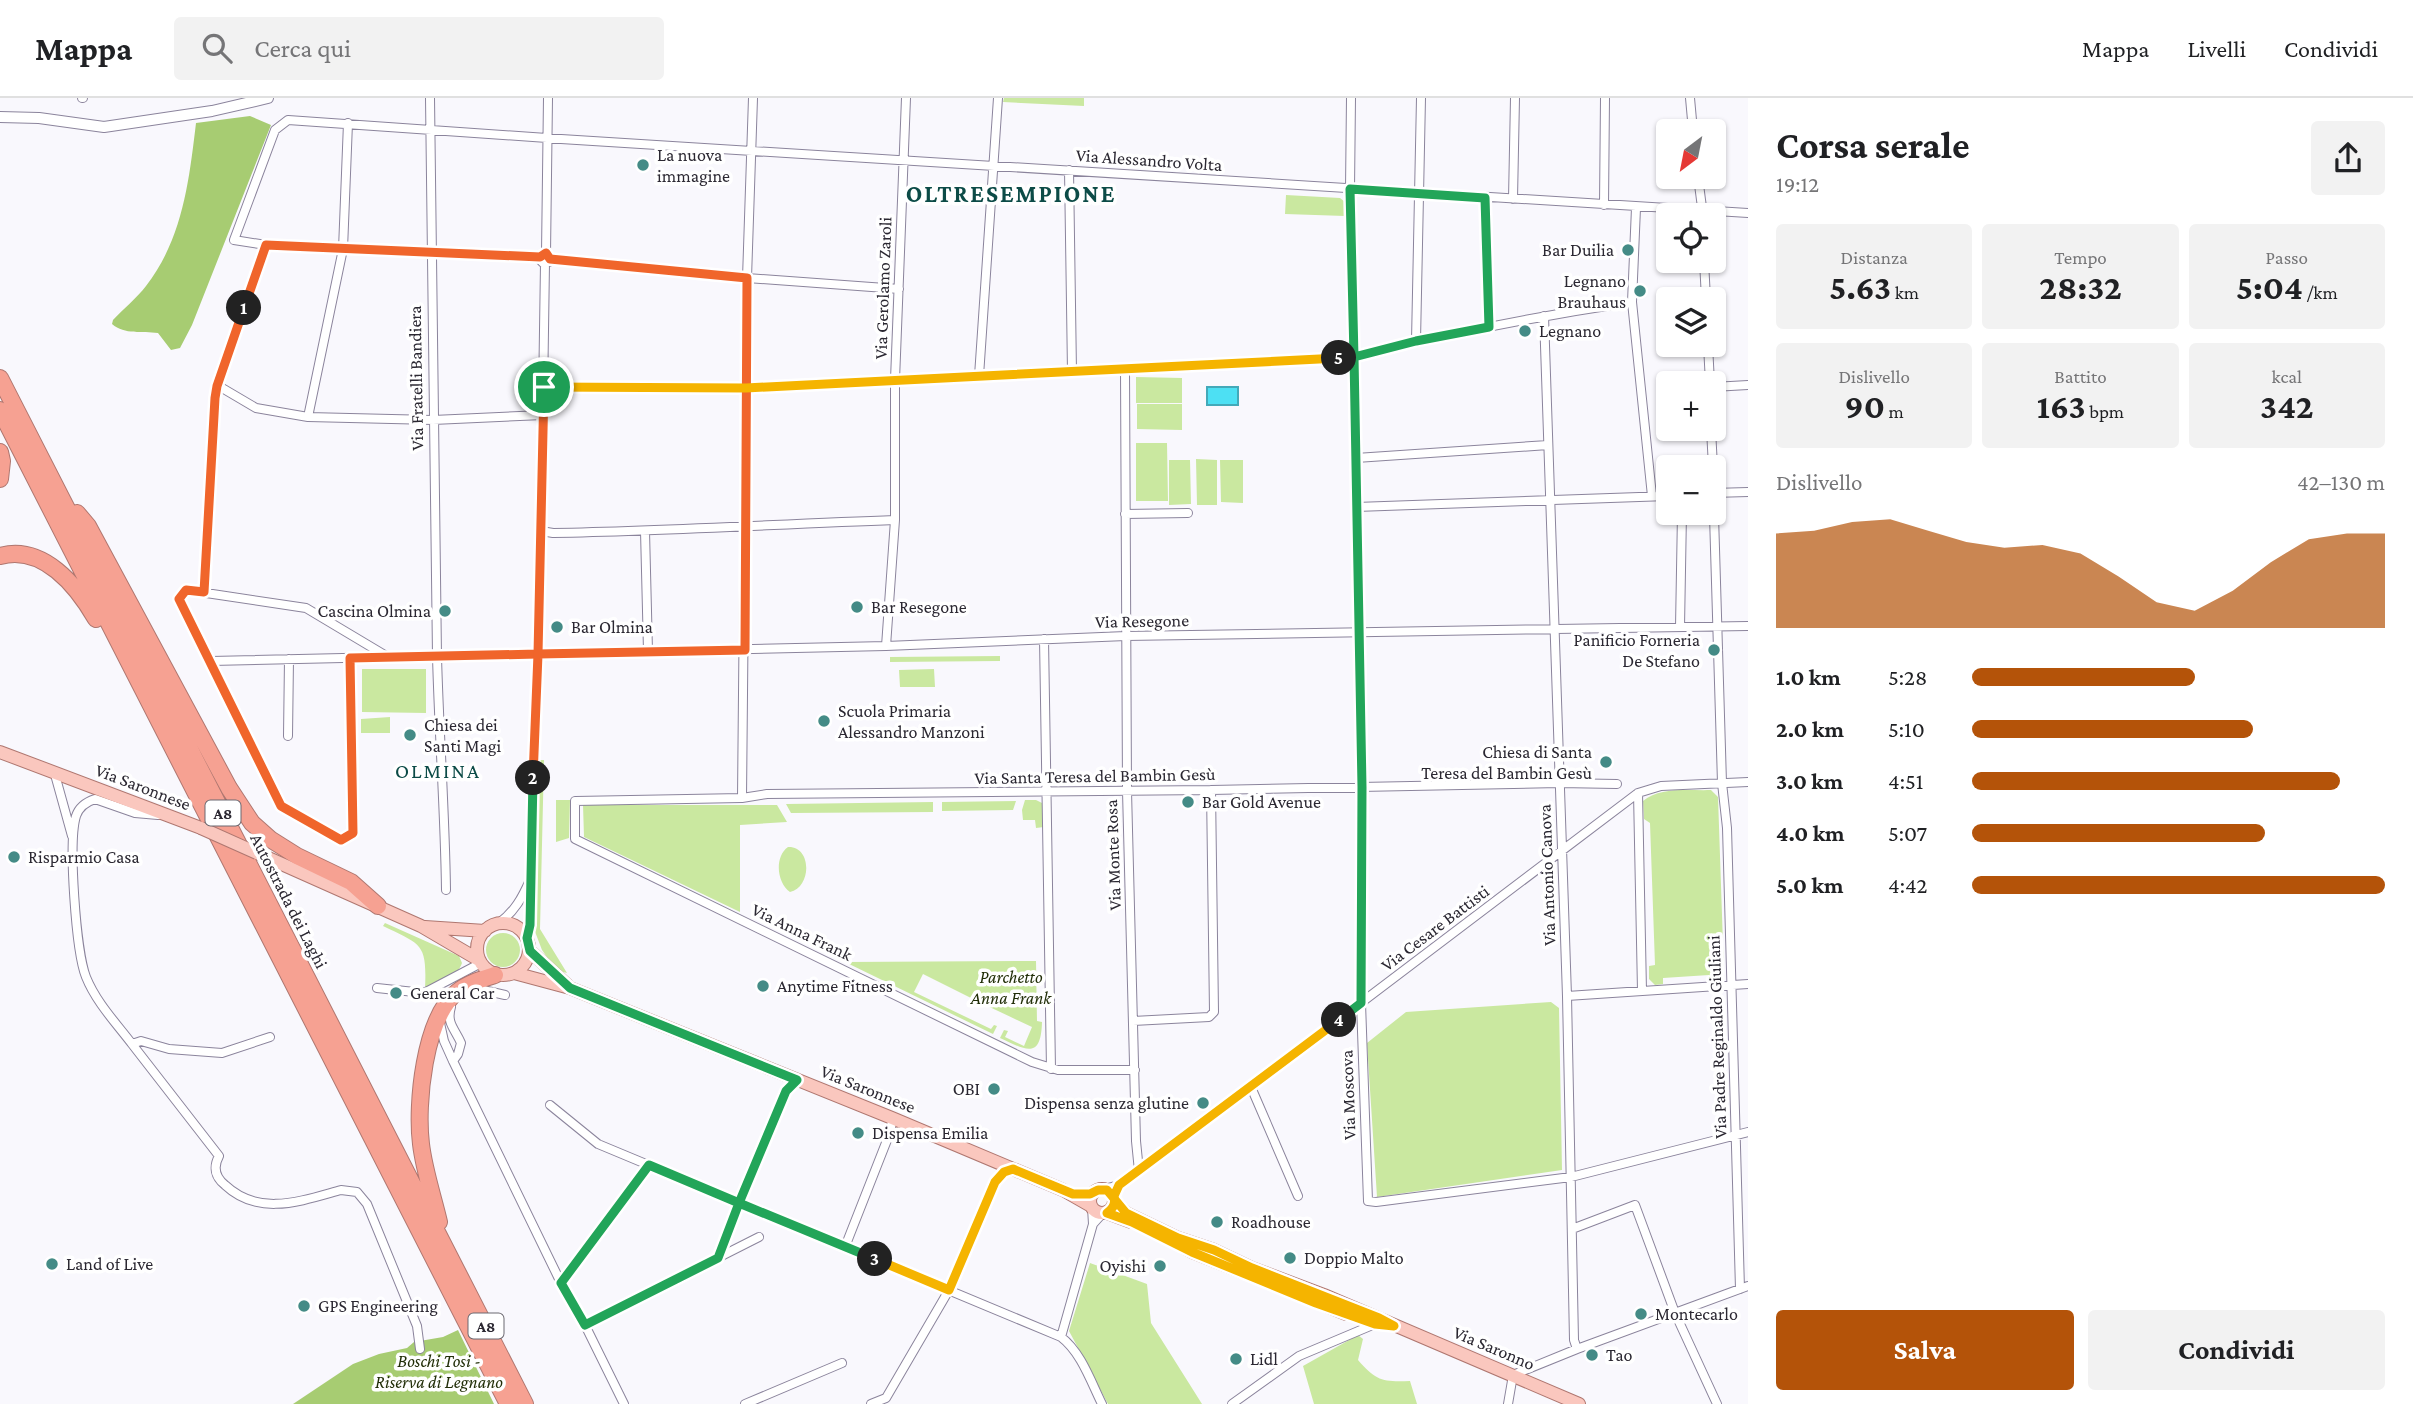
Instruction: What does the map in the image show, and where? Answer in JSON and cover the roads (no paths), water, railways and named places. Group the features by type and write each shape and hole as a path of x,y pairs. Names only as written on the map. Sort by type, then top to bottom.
{"highway":[{"name":"Autostrada dei Laghi","path":"0,378 525,1404"},
{"name":"Autostrada dei Laghi","path":"0,410 508,1404"},
{"path":"0,452 0,479"},
{"path":"58,491 88,526 232,794 252,823 282,848 351,881 378,906"},
{"path":"0,556 17,554 41,561 75,587 177,755"},
{"path":"446,1248 421,1143 421,1086 431,1035 442,1008 454,993 495,975"}],"main road":[{"name":"Via Saronnese","path":"2,751 201,828 378,906 421,926 480,961 495,975 507,976 514,973 570,988 1073,1194 1104,1201 1178,1238 1214,1250 1394,1326"},
{"name":"Via Saronnese","path":"499,923 516,926 528,944 570,988"},
{"path":"480,961 478,941 485,931 499,923"},
{"name":"Via Saronnese","path":"421,926 485,931"},
{"path":"514,973 524,966 528,944"},
{"name":"Via Saronnese","path":"1104,1201 1142,1227 1345,1325 1394,1326"},
{"name":"Via Saronno","path":"1394,1326 1579,1404"}],"street":[{"path":"0,117 39,118 104,127 212,111 268,98"},
{"name":"Via Fratelli Bandiera","path":"430,98 437,658 446,890"},
{"path":"528,944 541,531 548,98"},
{"path":"742,798 747,278 753,98"},
{"name":"Via Gerolamo Zaroli","path":"886,646 895,520 895,380 905,98"},
{"path":"979,376 998,98"},
{"name":"Via Moscova","path":"1351,98 1350,189 1362,787 1361,1003 1368,1201 1571,1177"},
{"path":"1416,341 1421,98"},
{"path":"1513,200 1515,98"},
{"path":"1604,205 1605,98"},
{"path":"1690,98 1692,119"},
{"name":"Via Alessandro Volta","path":"266,245 234,240 275,130 288,120 1656,210"},
{"path":"308,417 343,249 348,123"},
{"path":"1069,170 1072,372"},
{"path":"1485,198 1489,327"},
{"path":"1636,208 1632,302 1652,496"},
{"name":"Via Alessandro Volta","path":"1726,213 1748,213"},
{"path":"204,592 217,386 266,245 545,258 747,278 899,289"},
{"path":"544,387 746,388 1354,357 1416,341 1632,302"},
{"name":"Via Antonio Canova","path":"1544,316 1567,996 1574,1339 1577,1349"},
{"name":"Via Monte Rosa","path":"1125,370 1126,791 1139,1171"},
{"path":"1726,385 1748,385"},
{"path":"217,386 256,408 308,417 433,420 543,415"},
{"path":"1356,458 1548,445"},
{"path":"1726,493 1748,492"},
{"path":"1356,507 1656,496"},
{"path":"1125,514 1188,513"},
{"path":"541,531 645,531 895,520"},
{"path":"1680,627 1682,525"},
{"name":"Via Padre Reginaldo Giuliani","path":"1714,525 1722,783 1727,828 1736,1134 1744,1288"},
{"path":"645,531 648,652"},
{"path":"350,658 353,833 341,840 281,806 179,599 186,590 306,608 388,657"},
{"name":"Via Resegone","path":"211,661 745,650 1126,636 1748,626"},
{"path":"1044,639 1051,1069"},
{"path":"288,736 289,659"},
{"path":"54,771 72,838 78,937 86,976 94,993 219,1156 215,1164 218,1179 227,1188 263,1205 281,1205 341,1190 350,1190 361,1195 374,1219 417,1326 420,1349"},
{"path":"1642,991 1638,793 1661,786 1748,782"},
{"name":"Via Santa Teresa del Bambin Gesù","path":"575,801 742,798 767,794 1616,784"},
{"path":"1133,1021 1209,1017 1214,1012 1211,790"},
{"name":"Via Cesare Battisti","path":"1104,1201 1139,1171 1638,793"},
{"path":"72,838 79,810 83,804 95,799 135,813 171,817"},
{"name":"Via Anna Frank","path":"575,801 575,839 1051,1069 1135,1070"},
{"path":"499,923 510,915 521,901 530,880"},
{"path":"377,988 424,993 480,961"},
{"path":"1567,996 1748,984"},
{"path":"453,1060 461,1043 448,1017 456,1000 469,992 483,990 505,995"},
{"path":"442,1008 440,1021 444,1041 561,1283 624,1404"},
{"path":"132,1044 141,1041 185,1051 222,1053 270,1037"},
{"path":"718,1258 786,1091 797,1080"},
{"path":"1251,1087 1297,1196"},
{"path":"550,1104 598,1144 1061,1337 1070,1343 1102,1404"},
{"path":"845,1247 891,1130 892,1118"},
{"path":"1571,1177 1748,1132"},
{"path":"561,1283 649,1165"},
{"path":"871,1404 887,1401 949,1290 995,1182 1004,1172 1013,1169"},
{"path":"1061,1337 1093,1224 1104,1201"},
{"path":"1572,1229 1635,1205 1675,1313 1717,1404"},
{"path":"585,1325 759,1237"},
{"path":"1508,1404 1513,1375 1744,1288"},
{"path":"1232,1404 1345,1325 1375,1324"},
{"path":"745,1404 842,1363"}],"water":[{"path":"1207,387 1238,387 1238,405 1207,405"}],"place":[{"name":"La nuova immagine","path":"643,165"},
{"name":"Bar Duilia","path":"1628,250"},
{"name":"Legnano Brauhaus","path":"1640,291"},
{"name":"Legnano","path":"1525,331"},
{"name":"Bar Resegone","path":"857,607"},
{"name":"Cascina Olmina","path":"445,611"},
{"name":"Bar Olmina","path":"557,627"},
{"name":"Panificio Forneria De Stefano","path":"1714,650"},
{"name":"Scuola Primaria Alessandro Manzoni","path":"824,721"},
{"name":"Chiesa dei Santi Magi","path":"410,735"},
{"name":"Chiesa di Santa Teresa del Bambin Gesù","path":"1606,762"},
{"name":"Bar Gold Avenue","path":"1188,802"},
{"name":"Risparmio Casa","path":"14,857"},
{"name":"Anytime Fitness","path":"763,986"},
{"name":"General Car","path":"396,993"},
{"name":"OBI","path":"994,1089"},
{"name":"Dispensa senza glutine","path":"1203,1103"},
{"name":"Dispensa Emilia","path":"858,1133"},
{"name":"Roadhouse","path":"1217,1222"},
{"name":"Doppio Malto","path":"1290,1258"},
{"name":"Land of Live","path":"52,1264"},
{"name":"Oyishi","path":"1160,1266"},
{"name":"GPS Engineering","path":"304,1306"},
{"name":"Montecarlo","path":"1641,1314"},
{"name":"Tao","path":"1592,1355"},
{"name":"Lidl","path":"1236,1359"}],"district":[{"name":"OLTRESEMPIONE","path":"1011,194"},
{"name":"OLMINA","path":"438,771"}],"park label":[{"name":"Parchetto Anna Frank","path":"1011,987"},
{"name":"Boschi Tosi - Riserva di Legnano","path":"439,1371"}]}
